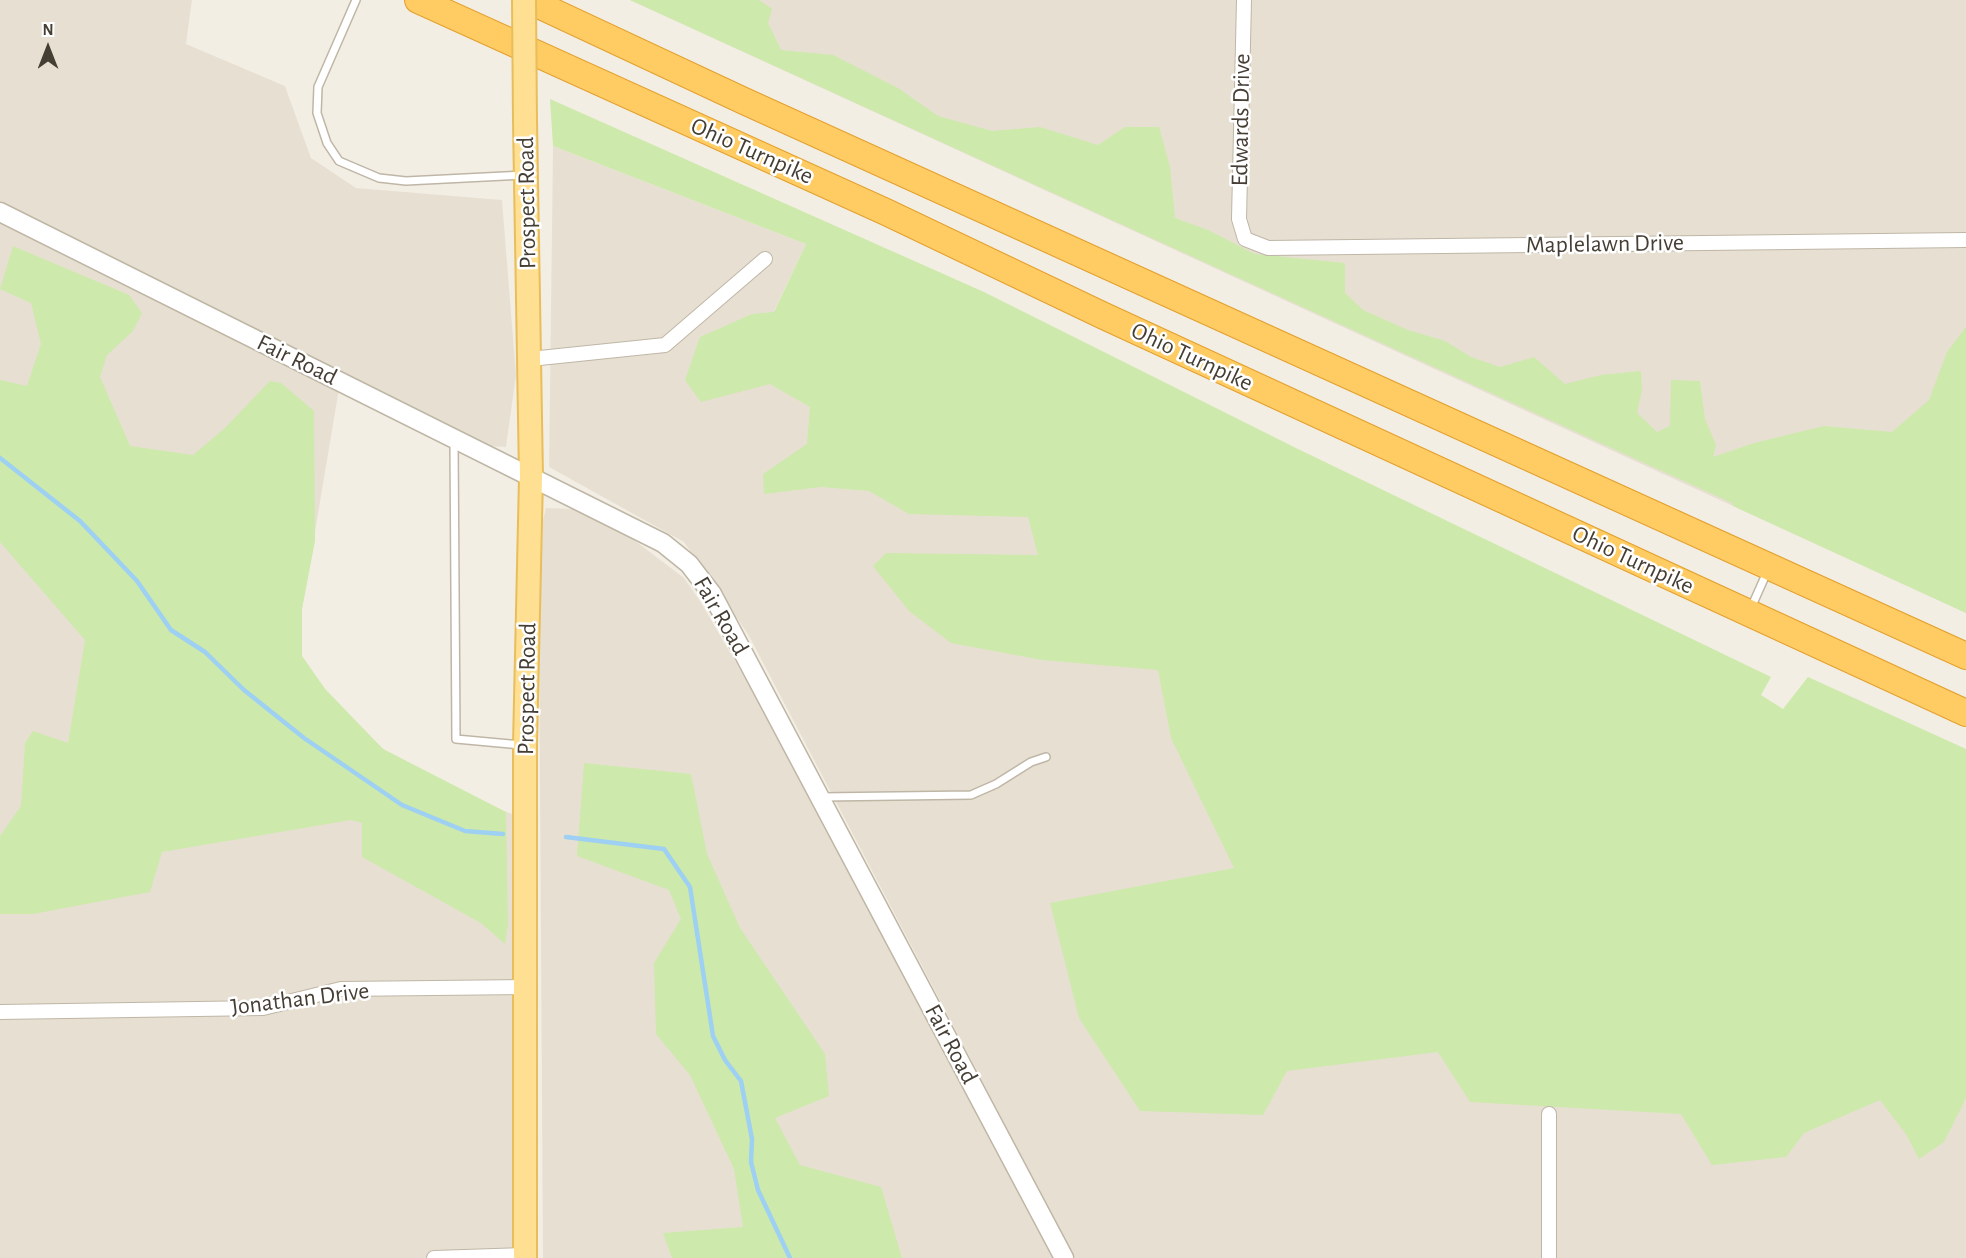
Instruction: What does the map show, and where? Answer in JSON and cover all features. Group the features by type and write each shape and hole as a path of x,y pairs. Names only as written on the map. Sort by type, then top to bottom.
{"highway":[{"name":"Ohio Turnpike","path":"418,0 886,212 1104,316 1966,714"},
{"name":"Ohio Turnpike","path":"526,0 1966,656"}],"main road":[{"name":"Prospect Road","path":"525,1256 528,987 525,745 531,477 525,121 526,0"}],"street":[{"name":"Edwards Drive","path":"1244,0 1239,219 1245,239"},
{"name":"Fair Road","path":"0,212 663,543 689,564 712,594 1064,1258"},
{"name":"Maplelawn Drive","path":"1245,239 1268,248 1966,240"},
{"path":"530,359 665,345 765,259"},
{"name":"Jonathan Drive","path":"0,1012 263,1008 341,989 528,987"},
{"path":"1549,1114 1549,1258"},
{"path":"434,1258 525,1256"}],"lane":[{"path":"356,0 318,87 317,113 327,143 339,161 379,178 406,181 526,175"},
{"path":"454,438 456,739 525,745"},
{"path":"1749,613 1769,567"},
{"path":"819,797 971,795 996,784 1031,762 1046,757"}],"shaded area":[{"path":"0,0 192,0 186,44 285,86 311,158 356,188 502,200 516,375 506,447 485,446 0,203"},
{"path":"630,0 1966,0 1966,613 944,144"},
{"path":"553,146 806,244 774,311 1966,867 1966,1258 1075,1258 748,634 684,542 549,467"},
{"path":"0,220 339,389 302,609 302,656 325,689 383,749 496,808 518,816 518,1258 0,1258"},
{"path":"546,508 575,509 617,527 684,578 700,601 766,714 1054,1258 543,1258 539,628 541,529"}],"green space":[{"path":"630,0 759,0 772,9 768,23 781,50 833,55 898,88 938,116 992,131 1040,127 1098,145 1125,127 1159,127 1170,167 1175,218 1208,230 1255,254 1345,263 1345,293 1363,310 1408,330 1445,341 1471,357 1500,367 1534,357 1565,384 1601,375 1641,371 1642,390 1637,413 1657,432 1670,426 1671,380 1700,381 1705,419 1716,445 1713,457 1754,443 1824,426 1892,432 1929,400 1947,352 1966,327 1966,613 1733,506 1732,503"},
{"path":"550,99 984,292 1298,449 1771,677 1761,695 1783,709 1808,677 1966,749 1966,1098 1944,1142 1919,1159 1906,1134 1880,1100 1804,1133 1786,1157 1712,1165 1681,1114 1470,1102 1438,1052 1287,1071 1263,1115 1140,1111 1079,1018 1050,903 1234,868 1171,738 1158,670 1042,660 951,643 909,611 873,566 886,553 1038,555 1028,517 909,514 869,491 821,487 764,494 763,474 807,444 810,407 770,384 701,402 685,380 700,337 752,314 774,312 806,244 553,146"},
{"path":"13,246 129,295 142,313 133,331 107,355 100,377 130,446 193,455 225,428 270,381 281,383 314,411 315,541 302,609 302,656 325,689 383,749 506,812 508,925 505,944 481,923 362,857 362,823 351,820 162,852 150,892 33,914 0,914 0,836 21,806 25,743 33,731 68,743 85,640 0,542 0,380 27,386 41,344 31,303 0,289"},
{"path":"584,763 691,774 707,854 740,928 825,1054 829,1096 775,1118 800,1165 881,1187 902,1258 672,1258 663,1233 743,1227 734,1169 690,1075 656,1034 654,963 681,919 669,890 577,856"}],"waterway":[{"path":"0,458 80,521 137,581 171,630 205,652 244,690 304,738 402,805 465,831 503,834"},
{"path":"566,837 664,849 690,887 713,1036 725,1060 741,1081 752,1139 751,1162 758,1190 790,1258"}]}
